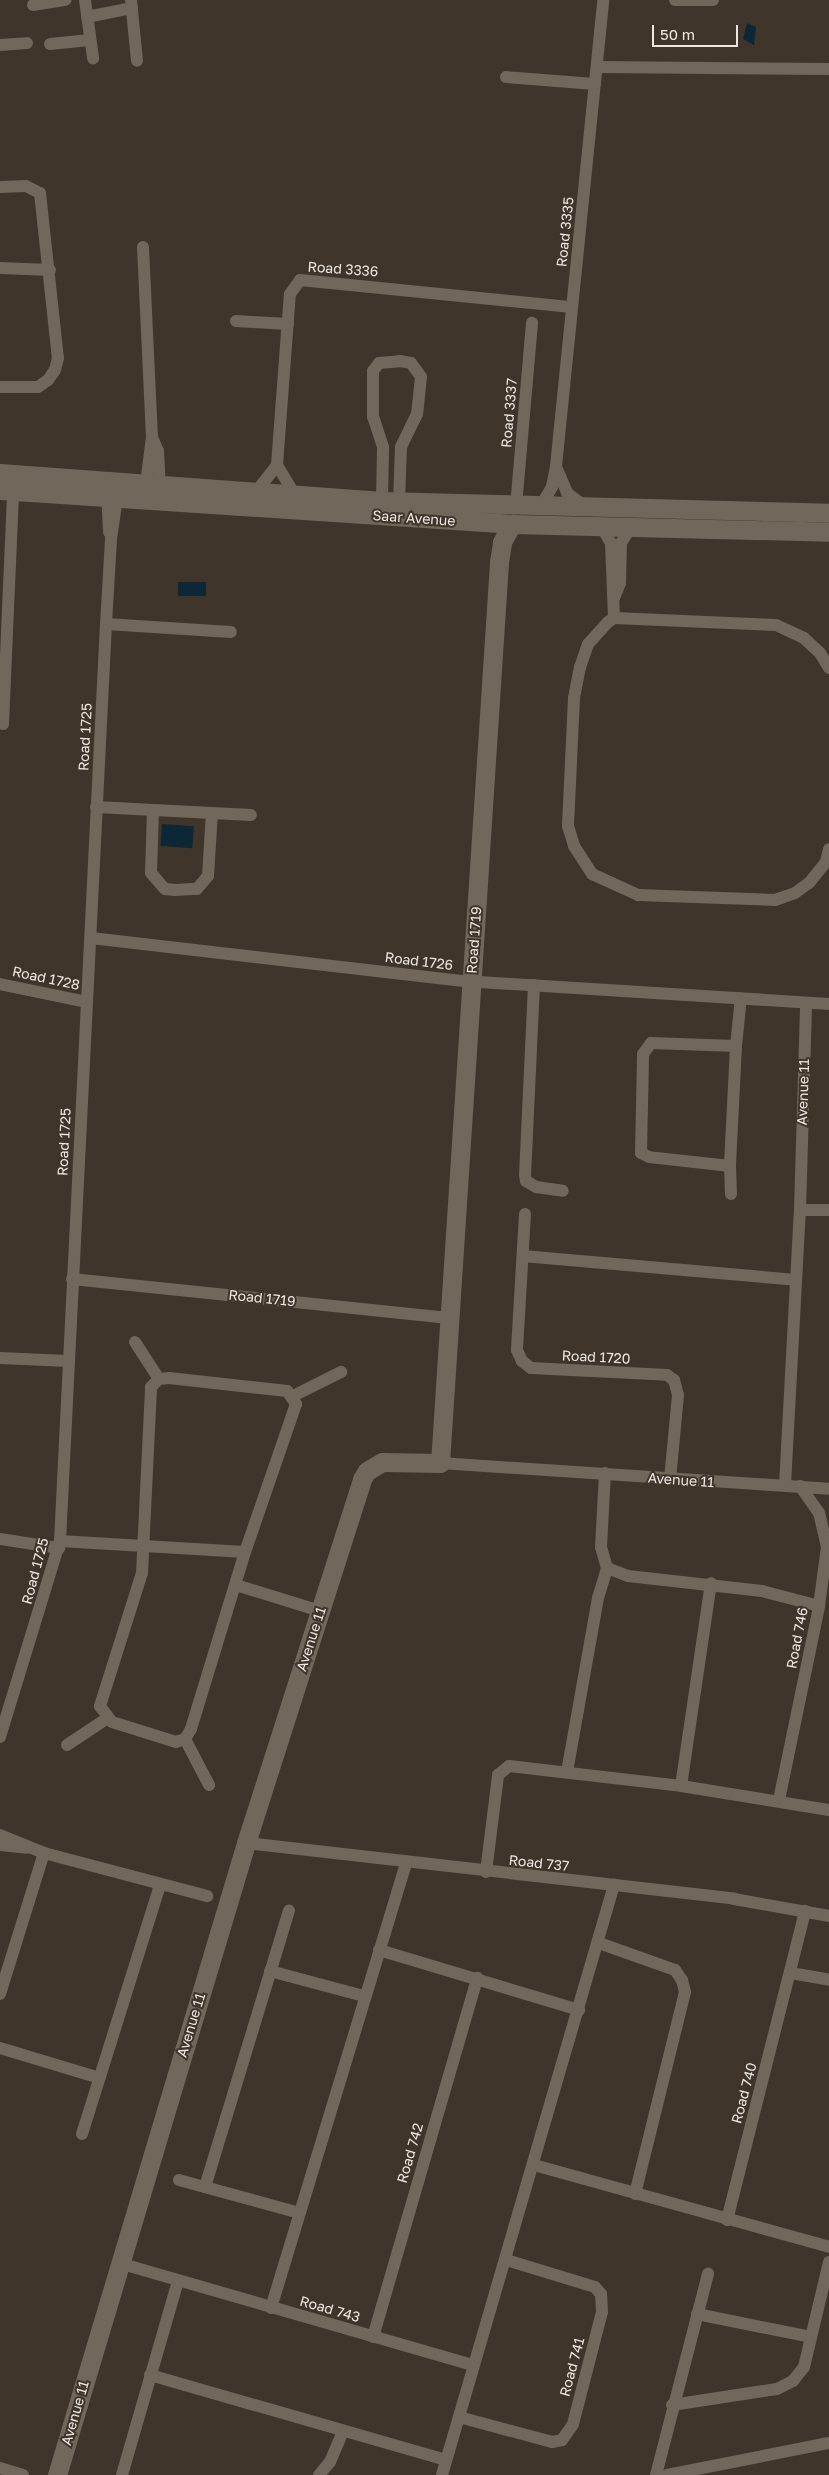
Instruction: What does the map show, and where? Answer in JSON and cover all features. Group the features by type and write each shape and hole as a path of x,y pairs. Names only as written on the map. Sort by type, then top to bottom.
{"street":[{"path":"33,5 66,0"},
{"path":"85,0 93,58"},
{"name":"Road 3335","path":"540,507 550,492 556,466 597,67 602,0"},
{"path":"675,0 713,0"},
{"path":"87,17 132,4 137,61"},
{"path":"50,44 90,40"},
{"path":"0,45 26,43"},
{"path":"597,67 829,69"},
{"path":"506,77 595,84"},
{"path":"0,187 26,186 40,193 50,270 58,358 55,370 48,380 38,387 0,387"},
{"path":"143,246 152,437 158,451 153,484"},
{"path":"0,268 50,270"},
{"name":"Road 3336","path":"277,466 291,288 306,279 572,307"},
{"path":"236,321 288,324"},
{"name":"Road 3337","path":"516,506 532,323"},
{"path":"400,361 411,363 421,377 417,414 401,447 391,502 383,447 373,417 373,371 379,363 400,361"},
{"path":"256,492 277,466 295,495"},
{"name":"Road 3335","path":"556,466 567,493 587,508"},
{"name":"Saar Avenue","path":"0,473 113,488 481,522 829,532"},
{"name":"Saar Avenue","path":"6,491 113,488 153,484 391,502 829,514"},
{"name":"Road 1725","path":"0,1738 59,1544 113,488"},
{"path":"3,724 6,491"},
{"name":"Road 1719","path":"481,522 493,541 499,562"},
{"name":"Road 1719","path":"440,1462 452,1318 499,562 502,542 512,524"},
{"path":"601,526 611,543 610,583 614,598 614,618"},
{"path":"614,598 620,583 622,543 631,527"},
{"path":"829,668 820,652 804,638 776,625 614,618 600,628 588,644 574,698 568,826 587,870 604,882 638,895 759,902 785,897 809,883 826,862 829,849"},
{"path":"106,624 231,632"},
{"path":"96,808 251,815"},
{"path":"153,810 151,873 165,889 176,890 197,889 208,876 212,813"},
{"name":"Road 1726","path":"91,938 472,981 741,998 806,1005 829,1004"},
{"name":"Road 1728","path":"0,984 86,1002"},
{"path":"534,985 525,1175 526,1181 536,1187 563,1191"},
{"path":"731,1194 730,1166 736,1046 741,998"},
{"name":"Avenue 11","path":"57,2475 246,1843 367,1471 382,1462 440,1462 605,1473 670,1480 785,1485 800,1210 806,1005"},
{"path":"730,1166 649,1157 641,1153 643,1054 651,1043 736,1046"},
{"path":"800,1210 829,1210"},
{"name":"Road 1720","path":"526,1214 517,1350 522,1361 531,1368 667,1375 674,1380 678,1395 670,1480"},
{"path":"523,1256 796,1280"},
{"name":"Road 1719","path":"72,1279 452,1318"},
{"path":"136,1342 158,1379"},
{"path":"0,1358 68,1361"},
{"path":"294,1396 341,1372"},
{"path":"158,1379 287,1391 294,1396"},
{"path":"158,1379 151,1387 150,1394 140,1587 100,1706 106,1718 169,1740 185,1739"},
{"path":"185,1739 191,1729 245,1552 295,1412 294,1396"},
{"path":"566,1772 598,1598 607,1568 601,1547 605,1473"},
{"path":"785,1485 829,1489"},
{"name":"Road 746","path":"779,1800 819,1606 827,1547 819,1514 800,1486"},
{"path":"0,1539 59,1544 142,1546 245,1552"},
{"path":"607,1568 628,1576 711,1583 762,1590 819,1606"},
{"path":"681,1786 711,1583"},
{"path":"236,1585 320,1611"},
{"path":"68,1745 106,1718"},
{"path":"185,1739 209,1785"},
{"path":"486,1872 500,1770 509,1766 681,1786 779,1800 829,1810"},
{"path":"0,1835 27,1848 207,1896"},
{"name":"Road 737","path":"246,1843 406,1863 734,1899 829,1916"},
{"path":"0,1845 27,1848"},
{"path":"0,1994 44,1853"},
{"path":"271,2308 364,1996 406,1863"},
{"path":"82,2134 160,1885"},
{"path":"442,2475 580,2010 614,1885"},
{"path":"205,2187 288,1910"},
{"name":"Road 740","path":"727,2220 791,1973 805,1911"},
{"path":"599,1944 675,1970 682,1980 685,1992 636,2194"},
{"path":"378,1950 580,2010"},
{"path":"270,1971 364,1996"},
{"path":"791,1973 829,1980"},
{"name":"Road 742","path":"373,2337 477,1978"},
{"path":"0,2048 100,2078"},
{"path":"534,2166 727,2220 829,2246"},
{"path":"179,2180 300,2213"},
{"name":"Road 741","path":"459,2418 552,2442 562,2440 573,2424 602,2312 601,2294 595,2288 506,2260"},
{"path":"672,2405 785,2386 804,2367 829,2262"},
{"name":"Road 743","path":"120,2263 473,2366"},
{"path":"656,2475 672,2405 708,2274"},
{"path":"122,2475 178,2281"},
{"path":"697,2314 811,2337"},
{"path":"150,2375 446,2460"},
{"path":"319,2475 330,2462 343,2431"},
{"path":"667,2475 829,2443"},
{"path":"0,2468 16,2474"}],"water":[{"path":"747,23 756,27 754,45 743,39"},
{"path":"178,582 206,582 206,596 178,596"},
{"path":"162,824 194,826 192,848 160,846"}]}
